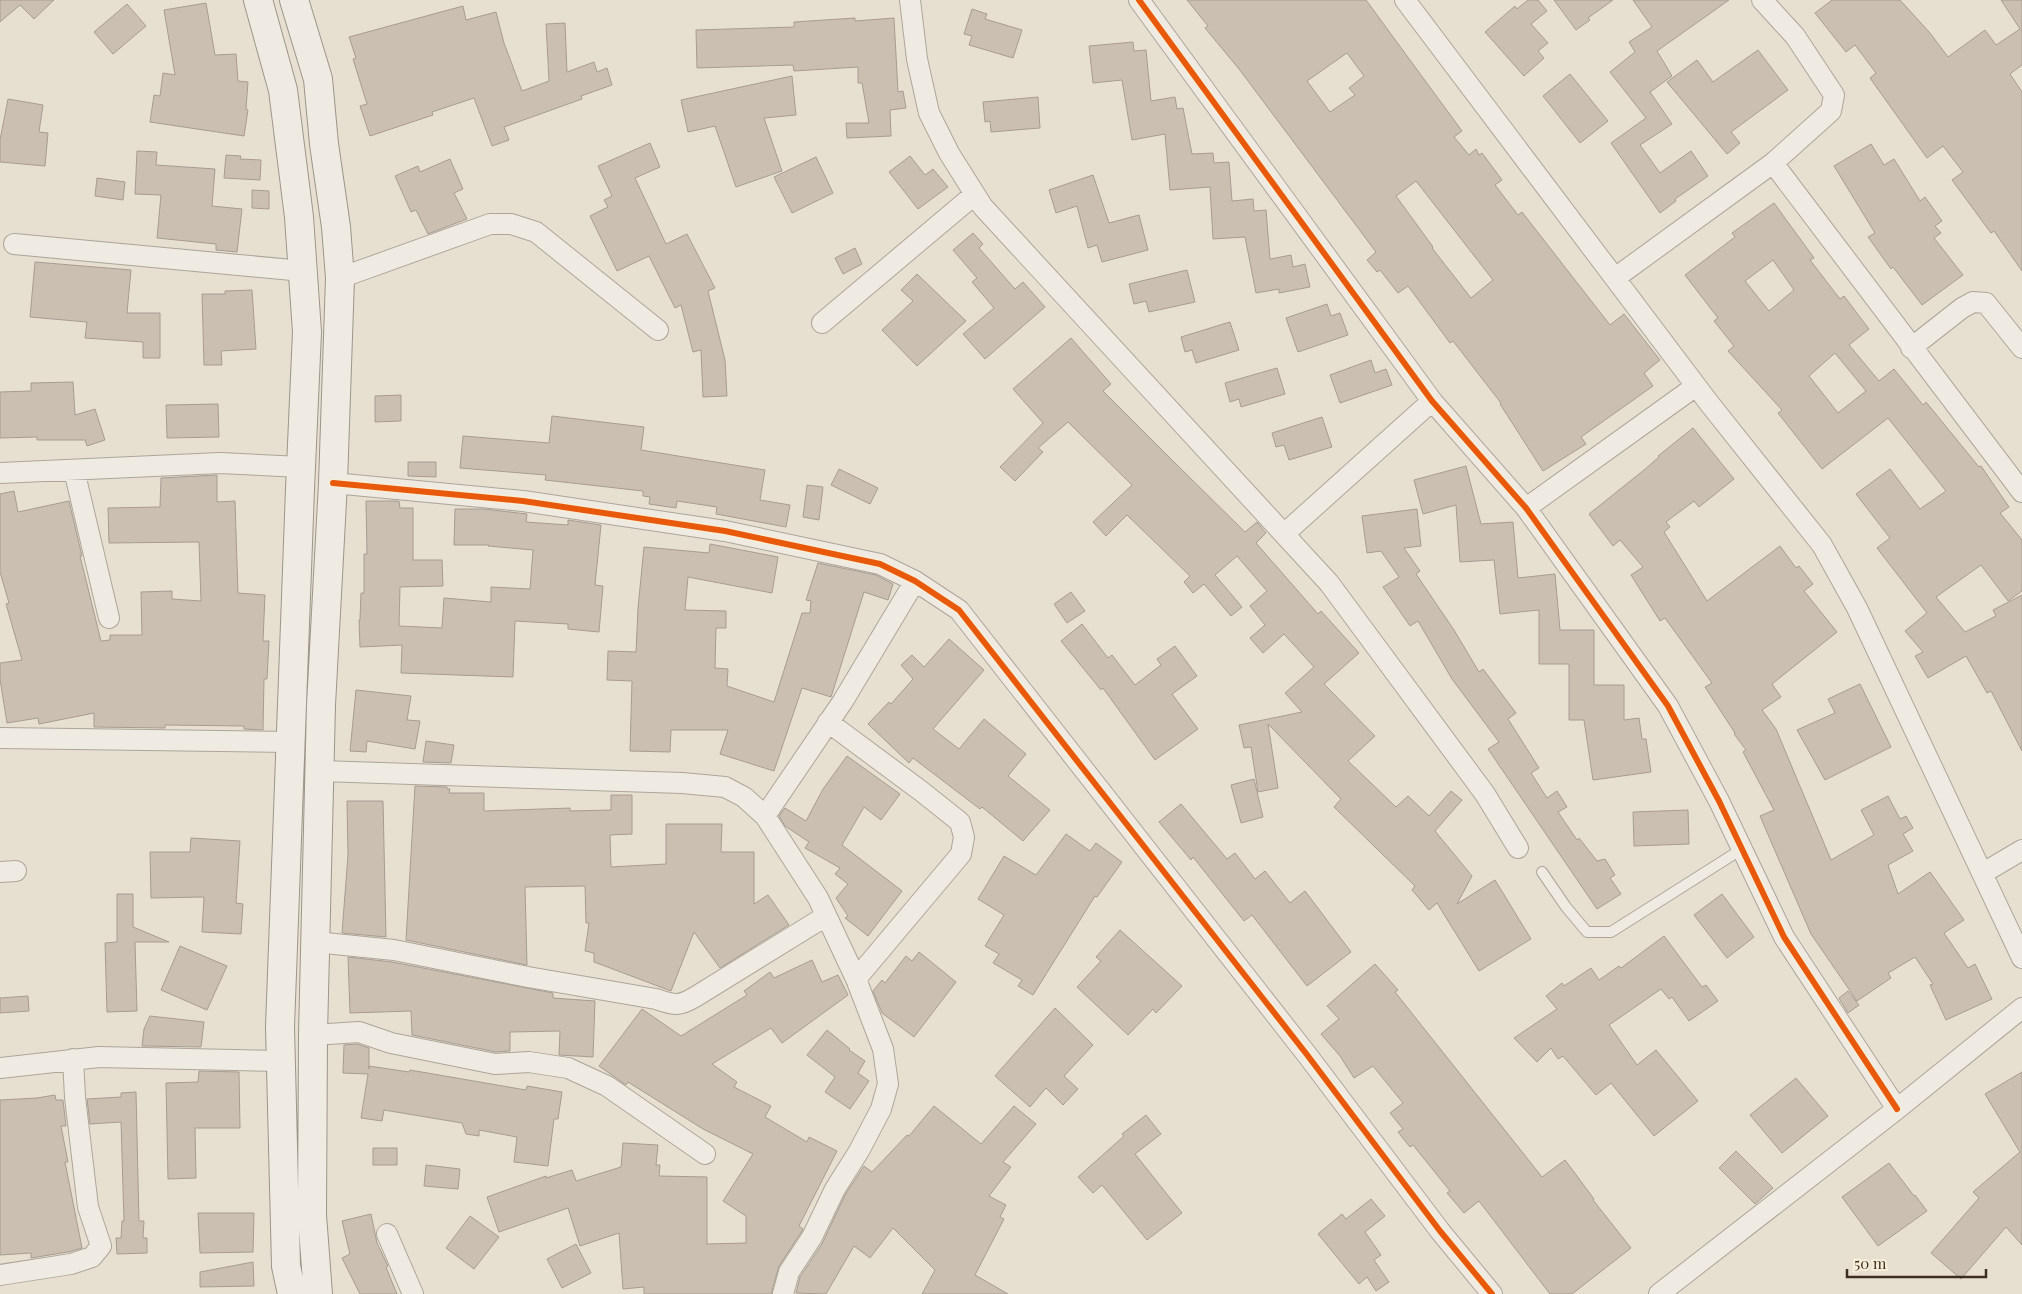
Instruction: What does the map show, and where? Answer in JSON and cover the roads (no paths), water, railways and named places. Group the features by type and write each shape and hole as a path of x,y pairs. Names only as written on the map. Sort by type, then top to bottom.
{"main road":[{"path":"258,0 283,90 299,217 308,332 301,467 280,1027 286,1266 292,1294"},
{"path":"294,0 318,79 336,227 340,278 333,483 321,705 321,771 315,942 312,1215 318,1294"}],"street":[{"path":"910,0 917,59 930,113 949,153 974,195 1329,583 1485,794 1518,848"},
{"path":"1139,0 1432,401 1526,508 1668,706 1719,801 1784,937 1897,1109"},
{"path":"1404,0 1696,386 1822,545 1857,608 2022,958"},
{"path":"1615,278 1773,163 1831,111 1834,95 1795,36 1762,0"},
{"path":"1773,163 1911,348 2022,492"},
{"path":"822,323 974,195"},
{"path":"340,278 490,224 511,224 536,232 658,330"},
{"path":"14,244 303,271"},
{"path":"1911,348 1962,308 1973,302 1986,303 2022,348"},
{"path":"1526,508 1696,386"},
{"path":"1284,534 1432,401"},
{"path":"0,474 220,464 301,467"},
{"path":"74,470 109,618"},
{"path":"333,483 523,501 725,531 880,564 915,581 959,610 1302,1048 1440,1231 1492,1294"},
{"path":"764,816 843,701 915,581"},
{"path":"828,722 922,791 960,822 964,837 961,854 856,979"},
{"path":"0,738 291,742"},
{"path":"321,771 682,783 725,787 744,797 764,816 818,898 856,979 883,1049 888,1084 881,1109 859,1151 835,1188 812,1237 789,1272 783,1294"},
{"path":"1983,873 2022,850"},
{"path":"315,942 394,950 682,1005 826,916"},
{"path":"1663,1293 2022,1008"},
{"path":"313,1035 359,1032 391,1043 496,1064 529,1062 568,1068 607,1086 705,1154"},
{"path":"0,1068 99,1057 282,1061"},
{"path":"0,1275 71,1264 92,1257 101,1246 88,1207 75,1097 73,1059"},
{"path":"387,1234 413,1294"}],"lane":[{"path":"1542,872 1566,908 1587,932 1611,932 1742,849"}]}
